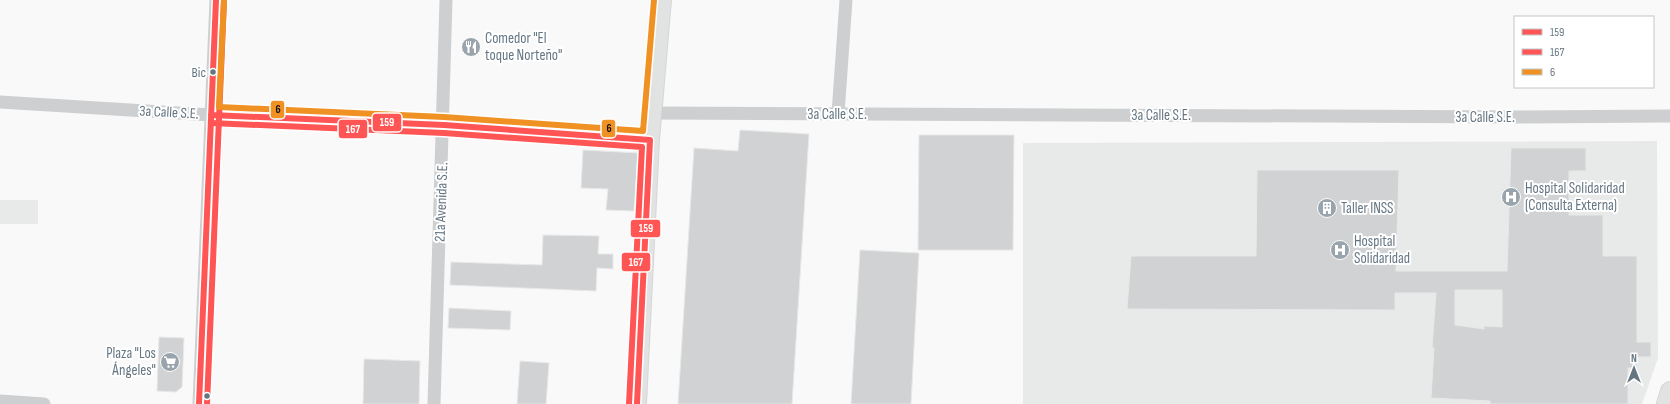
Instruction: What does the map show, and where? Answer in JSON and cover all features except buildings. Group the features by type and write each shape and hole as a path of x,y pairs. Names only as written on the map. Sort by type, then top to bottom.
{"street":[{"path":"199,404 216,0"},
{"name":"21a Avenida S.E.","path":"434,404 444,126 446,0"},
{"path":"637,404 650,140 662,0"},
{"path":"838,114 846,0"},
{"name":"3a Calle S.E.","path":"0,102 444,126 650,140"},
{"name":"3a Calle S.E.","path":"652,113 1506,117 1670,116"},
{"path":"1666,404 1670,391"},
{"path":"0,401 44,404"}],"shaded area":[{"name":"Hospital Solidaridad","path":"1657,141 1658,358 1642,404 1023,404 1023,143"},
{"path":"0,200 38,200 38,224 0,224"}],"transit line":[{"name":"159","path":"199,404 216,0"},
{"name":"167","path":"207,404 224,0"},
{"name":"6","path":"224,0 219,107 444,117 643,131 654,0"},
{"name":"159","path":"211,115 444,125 650,140 637,404"},
{"name":"167","path":"211,123 444,133 642,147 629,404"}],"place":[{"name":"Comedor \"El toque Norteño\"","path":"471,47"},
{"name":"Bic","path":"213,72"},
{"name":"Hospital Solidaridad (Consulta Externa)","path":"1511,197"},
{"name":"Taller INSS","path":"1327,208"},
{"name":"Hospital Solidaridad","path":"1340,250"},
{"name":"Plaza \"Los Ángeles\"","path":"170,362"}]}
